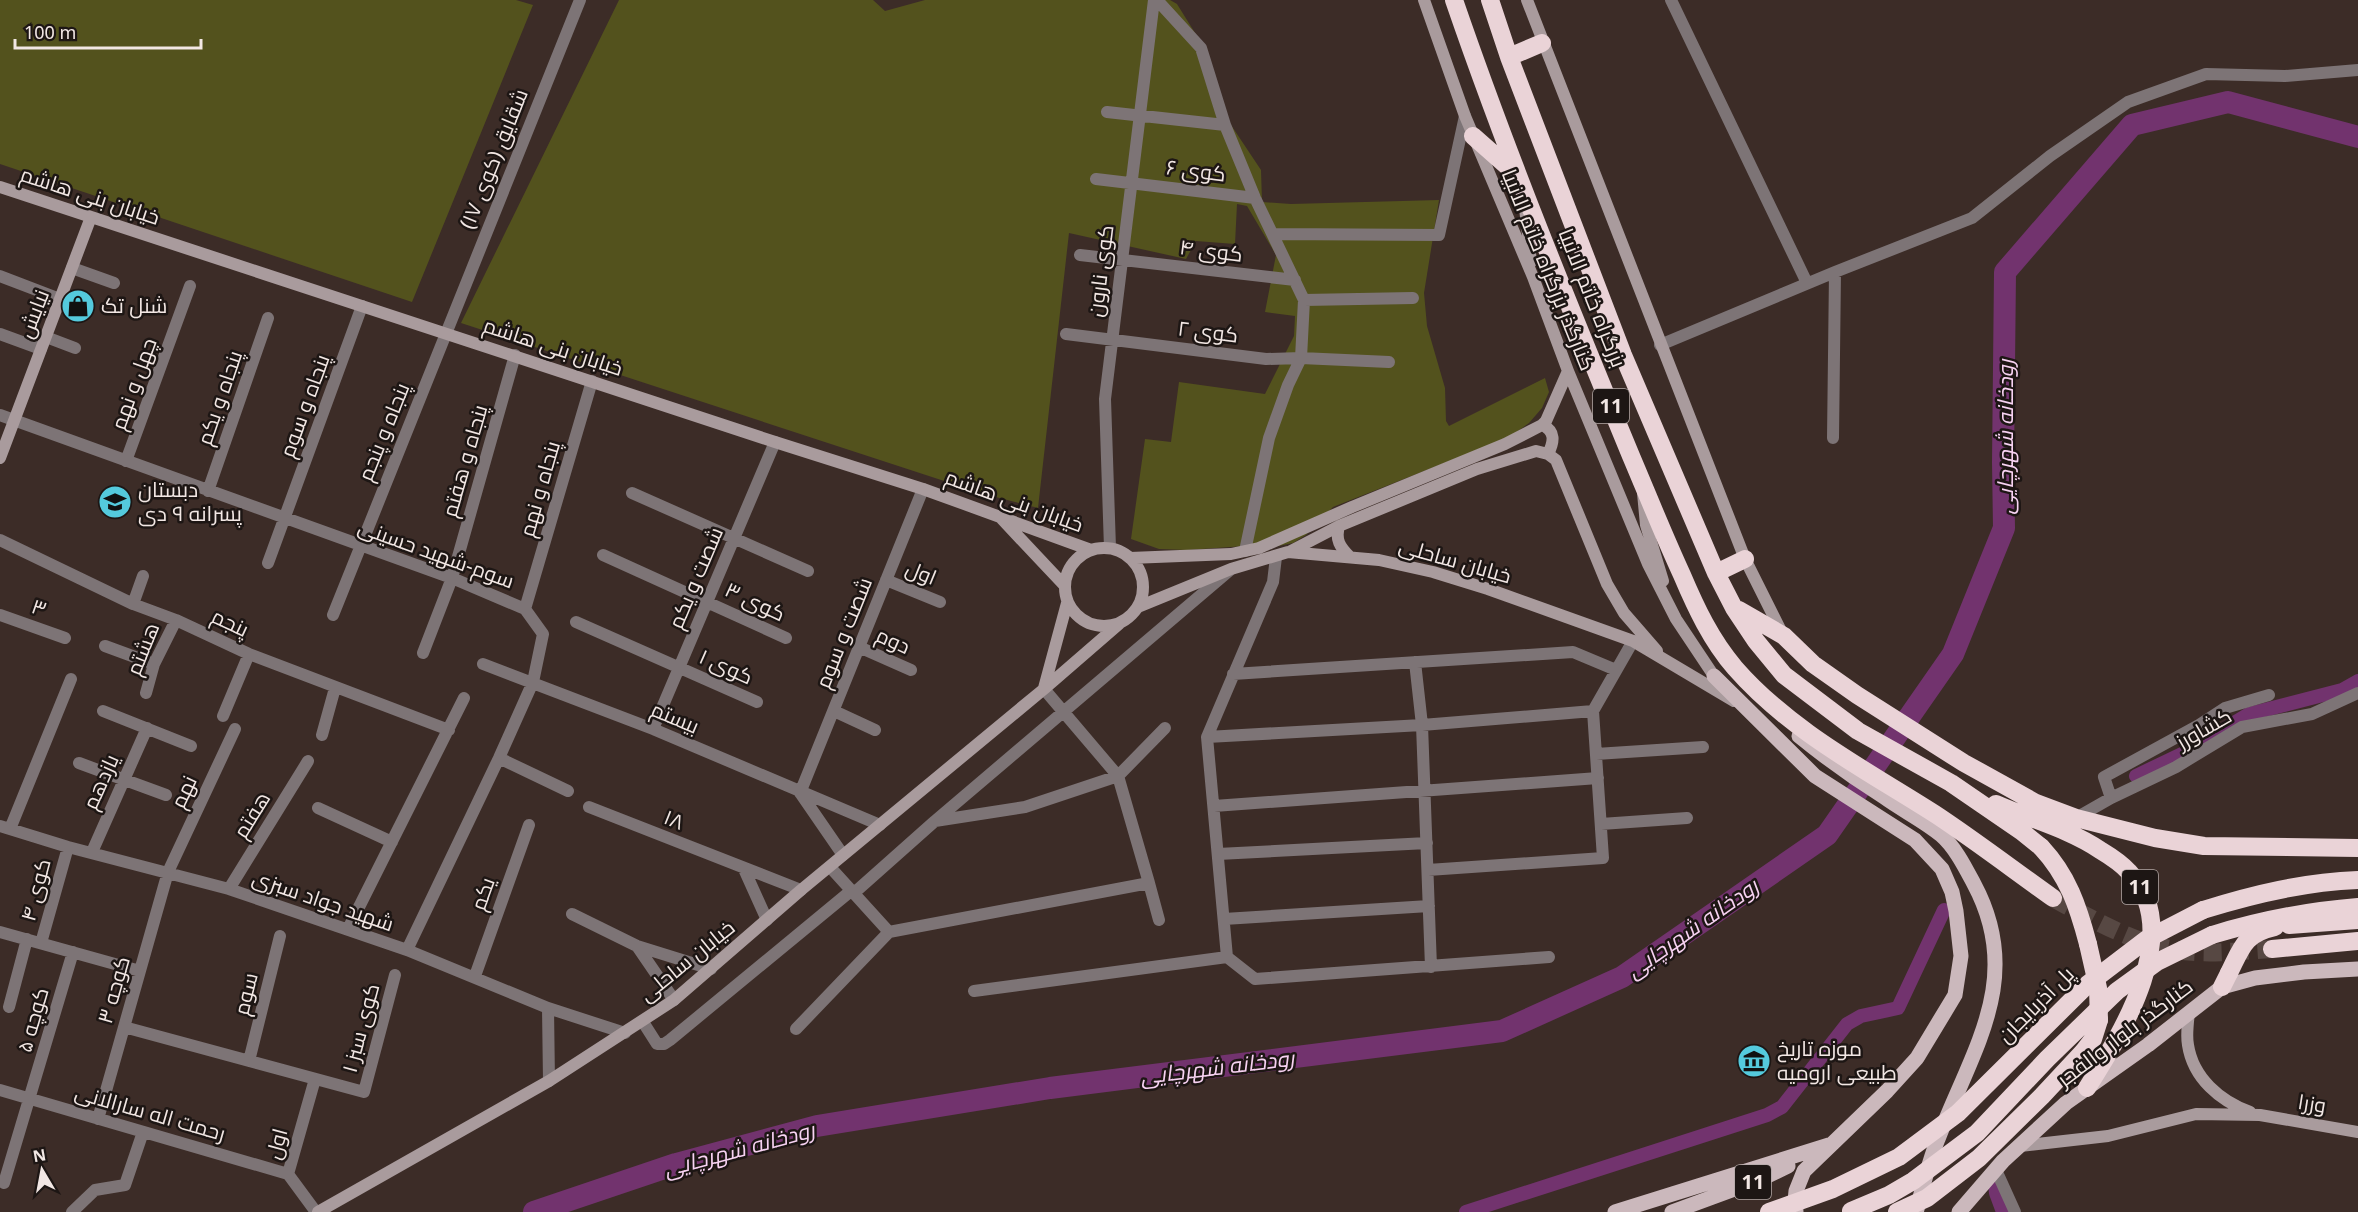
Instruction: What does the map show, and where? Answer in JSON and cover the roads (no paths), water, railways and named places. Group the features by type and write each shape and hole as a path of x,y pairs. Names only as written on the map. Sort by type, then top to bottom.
{"highway":[{"name":"بزرگراه خاتم الانبیا","path":"1454,0 1477,68 1521,180 1644,486 1704,626 1734,667 1774,706 1838,760"},
{"name":"بزرگراه خاتم الانبیا","path":"1490,0 1509,57 1623,355 1716,573 1734,608 1756,641 1784,675 1858,731 1951,783"},
{"path":"1509,57 1542,43"},
{"path":"1473,136 1521,180"},
{"path":"1716,573 1745,560"},
{"name":"11","path":"1734,608 1784,636 1813,664 1857,695 1964,763 2036,803 2076,818 2155,838 2204,846 2358,848"},
{"name":"11","path":"1838,760 1937,827 2053,898"},
{"path":"1897,1212 1927,1198 1979,1158 2042,1096 2093,1039 2099,1020 2098,988 2084,926 2065,877 2041,847 1951,783"},
{"name":"11","path":"1951,783 2085,840 2130,873 2141,889 2148,907 2152,935 2136,1003 2114,1045 2087,1088"},
{"name":"پل آذربایجان","path":"1769,1212 1833,1189 1899,1157 1958,1113 2088,984 2147,939 2203,910 2258,893 2323,881 2358,880"},
{"path":"1848,1212 1890,1195 1913,1181 1977,1133 2116,991 2157,962 2212,934 2265,919 2314,910 2358,907"},
{"path":"2226,980 2245,940 2260,930 2358,920"},
{"path":"2272,949 2358,941"}],"main road":[{"path":"1714,676 1815,776 1919,844"},
{"path":"1774,706 1795,733 1816,750 1838,760"},
{"path":"1816,750 1816,766 1825,775 1901,822 1910,830 1919,844"},
{"path":"1917,1212 1937,1141 1969,1065 1995,987 1994,935 1985,904 1956,852 1937,827"},
{"name":"11","path":"1672,1212 1759,1180 1832,1144 1887,1091 1917,1058 1955,995 1961,956 1952,892 1942,869 1919,844"},
{"name":"کنارگذر بلوار والفجر","path":"1959,1212 1969,1205 1996,1170 2066,1103 2189,1012 2226,980 2358,969"},
{"path":"1615,1212 1832,1144"},
{"path":"1796,1212 1795,1201 1799,1180 1804,1171 1832,1144"}],"street":[{"name":"شقایق (کوی ۱۷)","path":"445,332 580,0"},
{"name":"کوی نارون","path":"1110,548 1105,399 1156,0"},
{"path":"1156,0 1201,48 1225,125 1255,198 1304,300 1301,358 1287,385 1269,438 1245,551"},
{"path":"1527,0 1745,560 1784,636"},
{"path":"1671,0 1807,284"},
{"name":"کنارگذر بزرگراه خاتم الانبیا","path":"1424,1 1465,116 1533,277 1568,370 1647,564 1676,619 1714,676"},
{"path":"1660,345 1972,218 2050,156 2128,102 2206,74 2285,76 2358,70"},
{"path":"1107,112 1225,125"},
{"path":"1274,234 1439,235 1465,116"},
{"name":"کوی ۶","path":"1096,179 1255,198"},
{"path":"1521,180 1533,277"},
{"name":"خیابان بنی هاشم","path":"0,187 923,489 998,514 1091,550"},
{"name":"نیایش","path":"0,458 91,217"},
{"path":"1080,255 1122,260"},
{"name":"کوی ۴","path":"1122,260 1295,280"},
{"path":"72,268 114,283"},
{"path":"1833,438 1835,272"},
{"path":"0,276 60,299"},
{"name":"چهل و نهم","path":"126,461 190,286"},
{"path":"1304,300 1413,298"},
{"name":"پنجاه و سوم","path":"285,519 362,306"},
{"name":"پنجاه و یکم","path":"208,491 268,318"},
{"name":"پنجاه و پنجم","path":"360,546 445,332"},
{"path":"0,334 41,350"},
{"path":"1066,334 1112,340"},
{"path":"46,337 75,348"},
{"name":"کوی ۲","path":"1112,340 1266,359 1301,358 1389,362"},
{"name":"پنجاه و هفتم","path":"423,653 452,578 515,355"},
{"path":"1160,920 1118,776 1044,689 1067,603 1064,585 1066,574 1072,564 1091,550 1110,548 1130,558 1232,554 1277,540 1505,444 1542,425 1546,421 1568,370"},
{"name":"پنجاه و نهم","path":"525,609 592,381"},
{"path":"0,415 14,420"},
{"name":"سوم-شهید حسینی","path":"14,420 452,578 525,609 543,634 533,682 407,950"},
{"path":"1542,425 1548,428 1553,437 1548,453"},
{"name":"شصت و یکم","path":"652,729 775,442"},
{"path":"1227,957 1207,737 1273,582 1282,555 1339,526 1477,469 1536,451 1548,453 1556,460 1607,584 1624,613 1664,659"},
{"path":"1644,486 1646,525 1676,619"},
{"name":"شصت و سوم","path":"800,793 923,489"},
{"path":"632,493 808,571"},
{"path":"998,514 1064,585"},
{"path":"268,563 285,519"},
{"path":"1339,526 1336,536 1338,542 1350,557"},
{"name":"پنجم","path":"0,540 133,604 176,620 249,654 449,730"},
{"path":"333,615 360,546"},
{"path":"603,555 707,602"},
{"name":"خیابان ساحلی","path":"1138,606 1231,569 1282,555 1379,560 1433,572 1633,641 1746,708"},
{"path":"1067,603 1079,619 1088,624 1109,627 1126,620 1138,606 1143,586 1142,576 1130,558"},
{"path":"643,1022 657,1044 664,1044 670,1040 853,892 1062,711 1231,569"},
{"path":"133,604 143,576"},
{"name":"اول","path":"886,580 940,602"},
{"name":"کوی ۳","path":"707,602 786,638"},
{"name":"۳","path":"0,615 65,638"},
{"name":"هشتم","path":"146,693 154,664 176,620"},
{"path":"576,622 679,667"},
{"name":"خیابان ساحلی","path":"317,1212 549,1081 626,1034 674,1000 801,890 1119,624"},
{"path":"1428,870 1603,858 1593,711 1633,641"},
{"path":"105,646 154,664"},
{"name":"دوم","path":"859,647 911,670"},
{"path":"1233,674 1573,652 1616,670"},
{"path":"223,716 249,654"},
{"path":"1415,662 1422,724 1431,967"},
{"name":"بیستم","path":"483,664 652,729 880,825"},
{"name":"کوی ۱","path":"679,667 757,702"},
{"path":"5,828 71,679"},
{"path":"322,735 335,688"},
{"name":"کشاورز","path":"2076,818 2111,798 2176,767 2242,727 2312,714 2358,693"},
{"path":"2111,798 2104,777 2199,725 2225,708 2269,695"},
{"path":"348,929 464,698"},
{"path":"103,711 191,746"},
{"path":"834,711 875,730"},
{"path":"1207,737 1593,711"},
{"name":"یازدهم","path":"92,852 147,728"},
{"path":"935,821 1025,807 1118,776 1165,728"},
{"name":"نهم","path":"168,872 235,729"},
{"path":"1596,754 1703,747"},
{"path":"499,758 568,791"},
{"name":"هفتم","path":"229,889 308,761"},
{"path":"79,763 166,795"},
{"path":"1214,806 1598,778"},
{"path":"800,793 843,855"},
{"name":"۱۸","path":"589,807 801,890"},
{"path":"318,808 392,842"},
{"path":"1601,824 1687,818"},
{"name":"یکم","path":"475,976 529,825"},
{"name":"شهید جواد سبزی","path":"5,828 229,889 407,950 475,976 548,1008 626,1034"},
{"path":"1218,854 1426,843"},
{"name":"کوی ۴","path":"41,943 68,847"},
{"path":"830,867 889,932"},
{"path":"744,869 767,920"},
{"name":"کوچه ۳","path":"98,1119 168,872"},
{"path":"796,1029 889,932 1149,883"},
{"path":"1224,919 1429,906"},
{"path":"572,914 637,946 711,969"},
{"path":"0,932 140,971"},
{"name":"سوم","path":"249,1061 280,936"},
{"path":"9,1007 27,939"},
{"path":"637,946 674,1000"},
{"name":"کوچه ۵","path":"4,1183 73,952"},
{"path":"974,991 1227,957 1255,979 1549,957"},
{"name":"کوی سبز ۱","path":"315,1079 364,1092 395,975"},
{"path":"548,1008 549,1081"},
{"path":"2189,1012 2187,1044 2192,1060 2206,1085 2231,1105 2260,1116"},
{"path":"124,1027 315,1079"},
{"name":"اول","path":"315,1079 288,1174 317,1212"},
{"name":"رحمت اله سارالانی","path":"0,1090 288,1174"},
{"path":"2020,1146 2108,1136 2196,1114 2260,1116"},
{"name":"وزرا","path":"2260,1116 2358,1132"},
{"path":"72,1212 95,1190 125,1185 144,1132"},
{"path":"1996,1170 2014,1212"}],"waterway":[{"name":"رودخانه شهرچایی","path":"534,1212 676,1164 817,1126 1050,1088 1502,1031 1622,977 1827,835 1953,654 2004,528 2005,272 2132,125 2228,102 2358,137"},
{"path":"2136,776 2186,752 2249,714 2342,690 2358,681"},
{"path":"1466,1212 1767,1115 1782,1107 1847,1024 1861,1016 1898,1008 1944,910"},
{"path":"1994,1174 1996,1193 2003,1212"}],"tunnel":[{"path":"2053,898 2112,929 2159,947 2199,952 2272,949"}],"place":[{"name":"شنل تک","path":"78,306"},
{"name":"دبستان پسرانه ۹ دی","path":"115,502"},
{"name":"موزه تاریخ طبیعی ارومیه","path":"1754,1061"}]}
